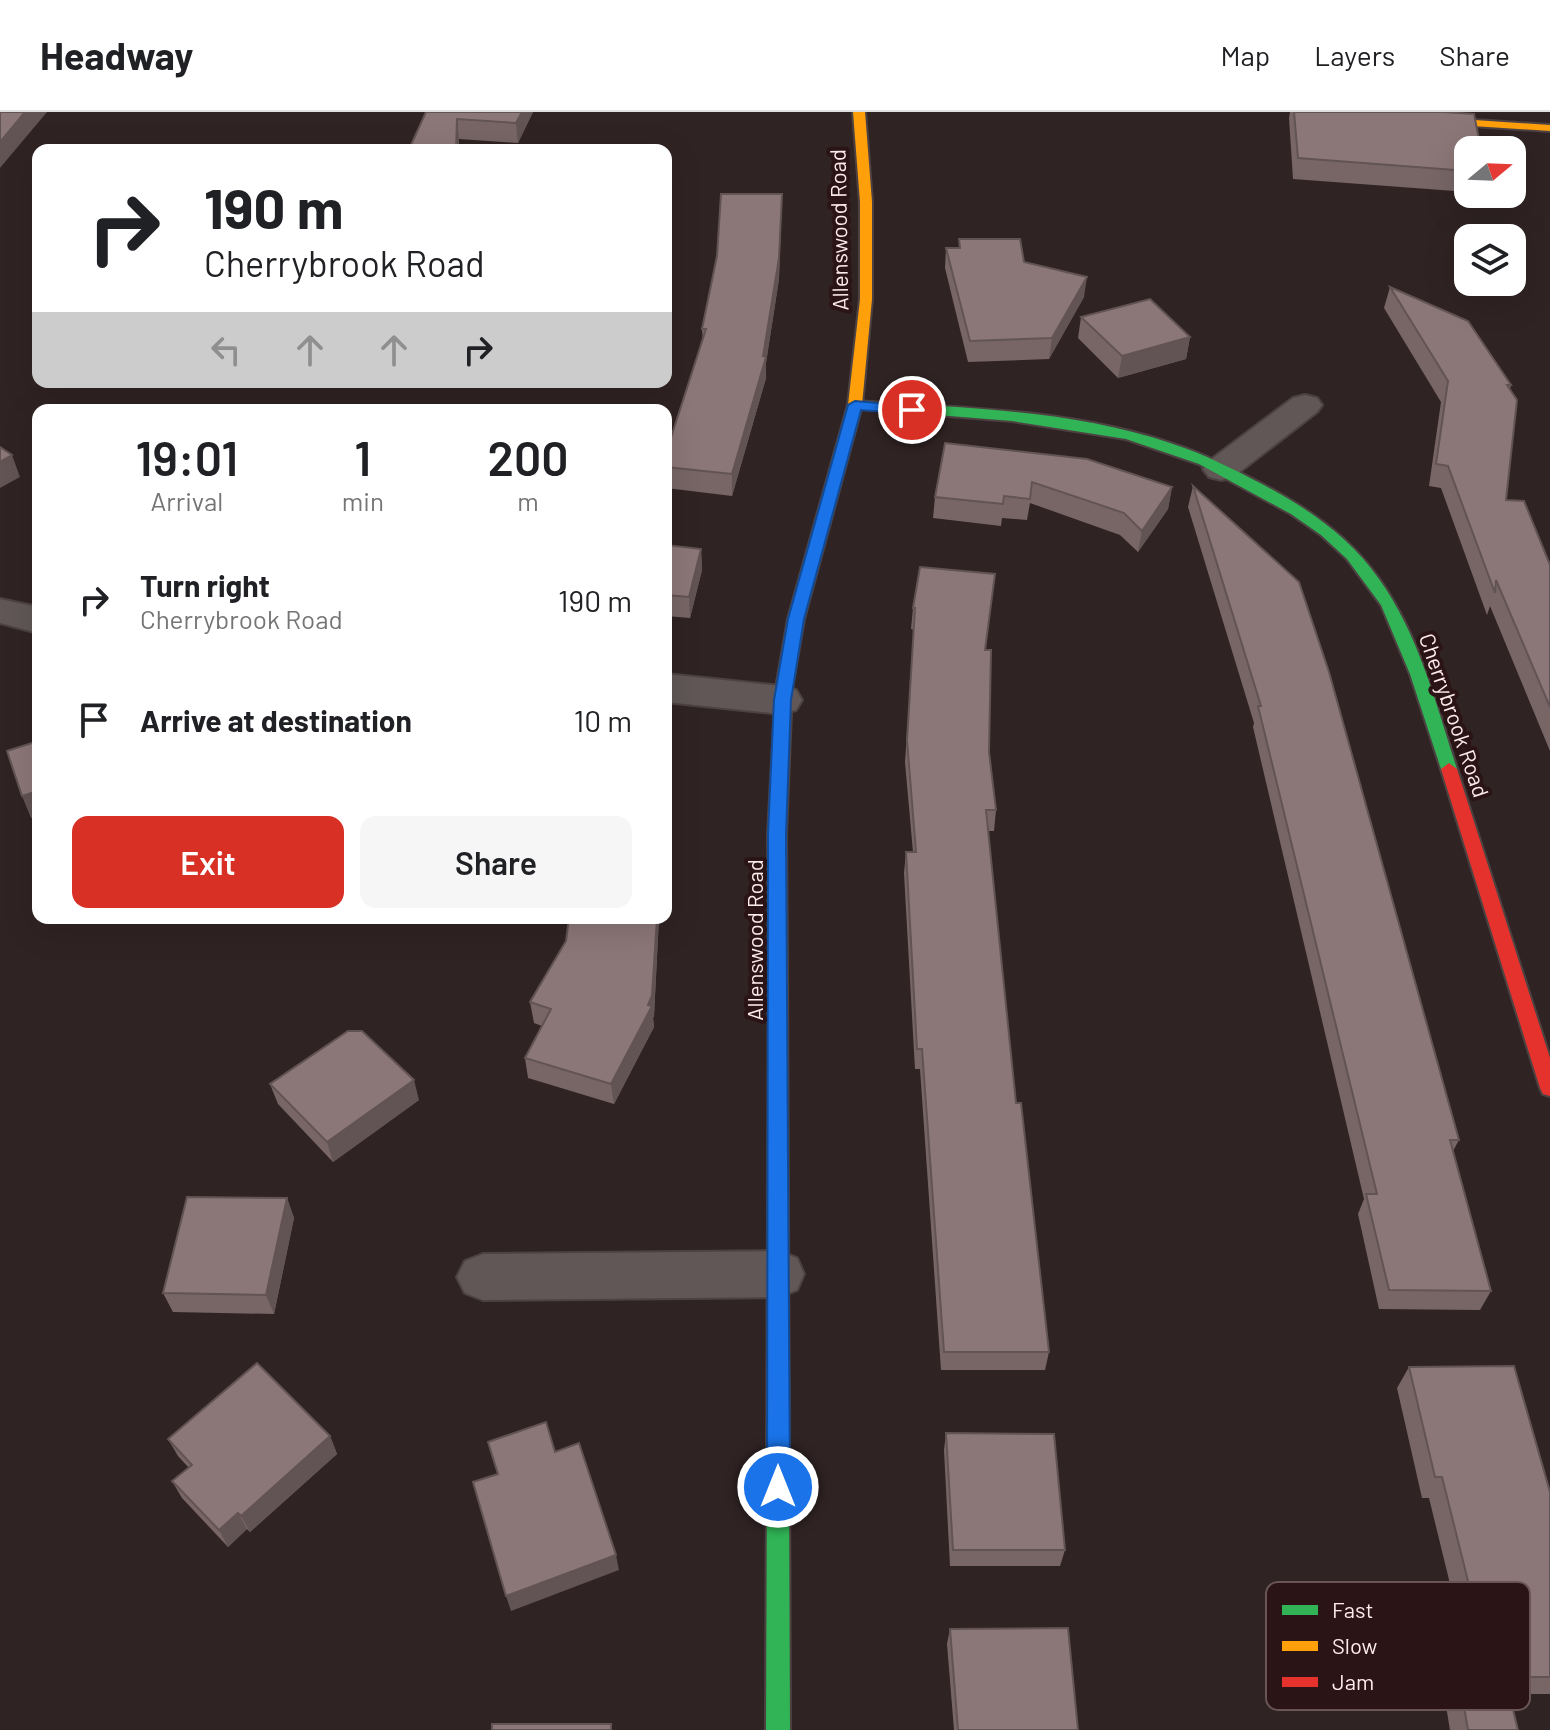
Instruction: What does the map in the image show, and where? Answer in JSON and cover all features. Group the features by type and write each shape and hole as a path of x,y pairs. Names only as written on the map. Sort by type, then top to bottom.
{"street":[{"name":"Allenswood Road","path":"778,1730 777,834 782,700 796,619 855,405 866,299 866,202 859,112"},
{"path":"1303,112 1550,128"},
{"name":"Cherrybrook Road","path":"855,405 1056,423 1166,446 1221,469 1319,524 1358,561 1386,599 1411,651 1550,1088"},
{"path":"1221,469 1305,405"},
{"path":"0,611 32,619"},
{"path":"672,689 782,700"},
{"path":"483,1277 779,1274"}],"building":[{"path":"0,112 25,112 0,142"},
{"path":"426,112 522,112 516,123 457,119 456,144 412,144"},
{"path":"1294,112 1474,114 1478,136 1454,136 1454,170 1298,158"},
{"path":"721,194 782,194 779,258 763,356 766,357 732,474 672,468 672,434 706,329 702,329 717,256"},
{"path":"959,239 1020,239 1024,262 1087,277 1052,338 970,341 946,248 960,248"},
{"path":"1390,287 1468,321 1511,385 1507,385 1517,400 1506,500 1524,501 1550,565 1550,707 1496,580 1495,593 1448,466 1436,464 1448,381"},
{"path":"1150,299 1190,337 1122,356 1081,317"},
{"path":"945,443 1087,459 1172,487 1142,531 1124,513 1032,482 1030,499 1004,496 1003,504 935,497"},
{"path":"0,447 12,455 0,462"},
{"path":"1193,486 1299,582 1329,672 1459,1140 1450,1140 1491,1291 1389,1290 1366,1194 1377,1194 1258,706 1261,706"},
{"path":"672,546 701,549 689,597 672,596"},
{"path":"920,567 995,574 985,650 991,650 989,752 996,810 986,810 1016,1103 1021,1103 1049,1352 944,1352 922,1049 917,1049 906,852 916,852 907,740 913,608"},
{"path":"32,743 32,793 22,796 7,751"},
{"path":"568,924 657,924 652,995 648,1005 652,1006 611,1084 525,1058 551,1009 530,1002 566,941"},
{"path":"348,1031 362,1031 414,1080 327,1142 270,1084"},
{"path":"187,1197 287,1198 266,1295 163,1293"},
{"path":"257,1363 330,1436 241,1516 238,1513 219,1530 172,1481 192,1465 168,1439"},
{"path":"1514,1366 1550,1492 1550,1677 1530,1677 1530,1582 1468,1582 1442,1477 1435,1477 1409,1367"},
{"path":"546,1422 555,1452 579,1443 616,1555 506,1596 473,1482 498,1474 488,1442"},
{"path":"946,1433 1054,1434 1065,1550 953,1550"},
{"path":"1068,1628 1078,1730 958,1730 950,1629"},
{"path":"1465,1710 1513,1710 1518,1730 1468,1730"},
{"path":"492,1724 611,1724 611,1730 492,1730"}],"traffic: fast":[{"path":"855,405 1012,416 1128,435 1204,461 1297,510 1340,543 1364,569 1388,605 1410,651 1449,769"},
{"path":"778,964 778,1730"}],"traffic: slow":[{"path":"784,688 796,619 855,405 866,299 866,202 859,112"},
{"path":"1303,112 1550,128"}],"traffic: jam":[{"path":"778,964 777,834 784,688"},
{"path":"1449,769 1550,1088"}],"route":[{"path":"778,1487 780,1170 777,834 782,700 796,619 855,405 912,410"}]}
